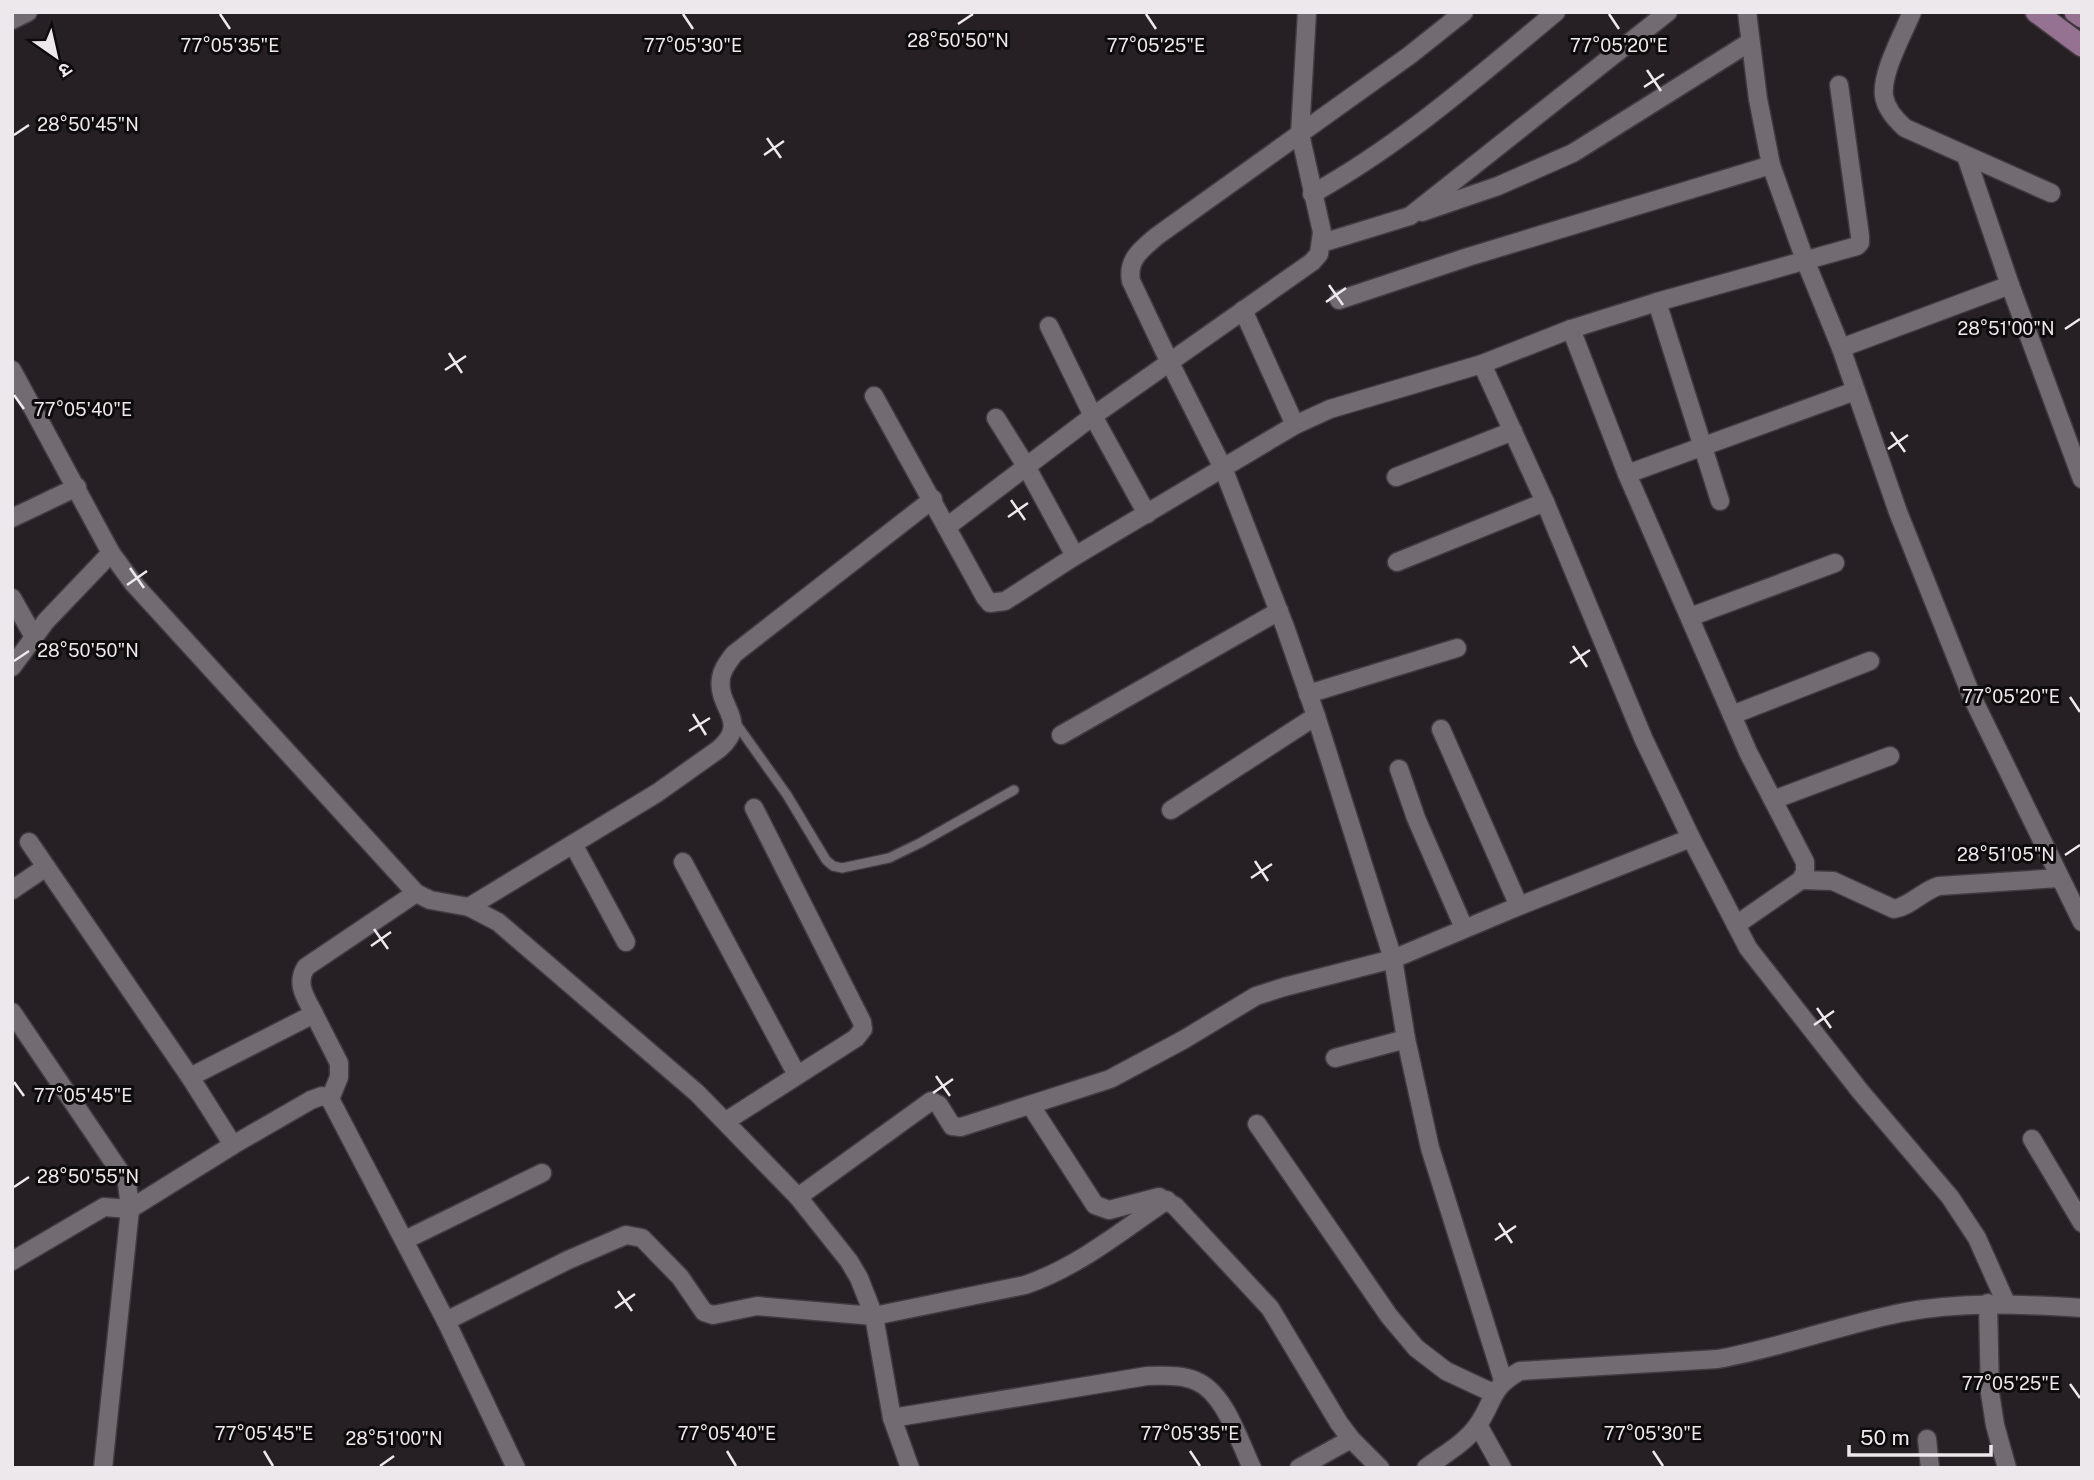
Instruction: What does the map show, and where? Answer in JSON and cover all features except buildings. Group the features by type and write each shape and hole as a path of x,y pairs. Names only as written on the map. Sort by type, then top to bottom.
{"street":[{"path":"12,20 28,12"},
{"path":"948,526 1093,416 1312,262 1319,254 1322,232 1300,134 1307,12"},
{"path":"1464,12 1410,55 1157,236 1131,262 1131,281 1223,468 1279,611 1316,716 1393,959 1405,1039 1430,1148 1498,1386"},
{"path":"1312,194 1356,169 1421,124 1556,12"},
{"path":"1409,216 1668,12"},
{"path":"1747,12 1771,164 1805,260 1841,348 1898,512 1972,697 2082,922"},
{"path":"1912,12 1886,76 1884,96 1889,110 1905,128 2051,193"},
{"path":"2036,12 2082,46"},
{"path":"2075,12 2082,17"},
{"path":"1322,243 1498,186 1573,153 1750,42"},
{"path":"874,396 990,603 1005,601 1075,556 1295,425 1340,405 1482,363 1571,329 1657,302 1852,248 1860,243 1839,85"},
{"path":"1966,156 2010,285 2082,478"},
{"path":"1339,300 1468,257 1771,164"},
{"path":"1841,348 2010,285"},
{"path":"1657,302 1720,501"},
{"path":"1243,310 1295,425"},
{"path":"1049,326 1093,416 1147,514"},
{"path":"1571,329 1627,474 1748,752 1805,862 1805,872 1801,880 1736,925"},
{"path":"1482,363 1545,502 1644,740 1736,925 1760,965 1964,1216 1987,1257 1997,1303 1990,1393 1995,1425 2007,1468"},
{"path":"12,370 111,553 149,603 416,893 430,900 469,907 498,922 675,1073 726,1121 798,1197 849,1261 859,1278 874,1316 892,1418 910,1468"},
{"path":"1627,474 1855,391"},
{"path":"996,418 1026,466 1075,556"},
{"path":"1396,477 1513,431"},
{"path":"12,518 77,487"},
{"path":"469,907 657,793 719,749 728,741 733,730 720,677 734,654 933,499"},
{"path":"1397,562 1545,502"},
{"path":"12,667 46,621 111,553"},
{"path":"1690,617 1835,563"},
{"path":"12,598 34,637"},
{"path":"1061,735 1279,611"},
{"path":"1308,694 1457,648"},
{"path":"1732,715 1870,661"},
{"path":"1171,810 1316,716"},
{"path":"1441,729 1518,905"},
{"path":"1773,800 1890,756"},
{"path":"1399,769 1416,818 1464,929"},
{"path":"726,1121 861,1034 862,1022 754,808"},
{"path":"798,1197 931,1101 939,1105 952,1126 957,1128 1110,1079 1256,996 1393,959 1518,905 1691,838"},
{"path":"29,842 190,1077 233,1145"},
{"path":"573,844 626,942"},
{"path":"682,862 797,1075"},
{"path":"12,890 46,867"},
{"path":"1801,880 1833,881 1894,909 1939,886 2060,878"},
{"path":"330,1099 339,1077 339,1063 300,985 300,976 306,967 416,893"},
{"path":"12,1012 127,1182 130,1209 103,1468"},
{"path":"190,1077 314,1014"},
{"path":"1335,1058 1405,1039"},
{"path":"12,1261 104,1207 130,1209 311,1100 322,1096 330,1099 446,1321 516,1468"},
{"path":"1031,1106 1095,1205 1109,1210 1151,1198 1167,1200 1175,1206 1270,1308 1332,1413 1380,1468"},
{"path":"1257,1124 1389,1316 1416,1348 1446,1371 1498,1386"},
{"path":"2032,1139 2082,1223"},
{"path":"405,1240 542,1173"},
{"path":"446,1321 568,1260 626,1236 642,1238 680,1277 704,1312 713,1315 757,1306 874,1316 1025,1285 1048,1277 1076,1263 1167,1200"},
{"path":"1426,1468 1468,1437 1478,1425 1498,1386 1520,1371 1718,1359 1902,1313 1997,1303 2082,1308"},
{"path":"892,1418 1147,1376 1174,1376 1196,1380 1218,1399 1252,1468"},
{"path":"1478,1425 1502,1468"},
{"path":"1927,1438 1930,1468"},
{"path":"1299,1468 1352,1439"}],"lane":[{"path":"732,718 787,795 826,860 833,866 852,866 903,852 1014,790"}]}
